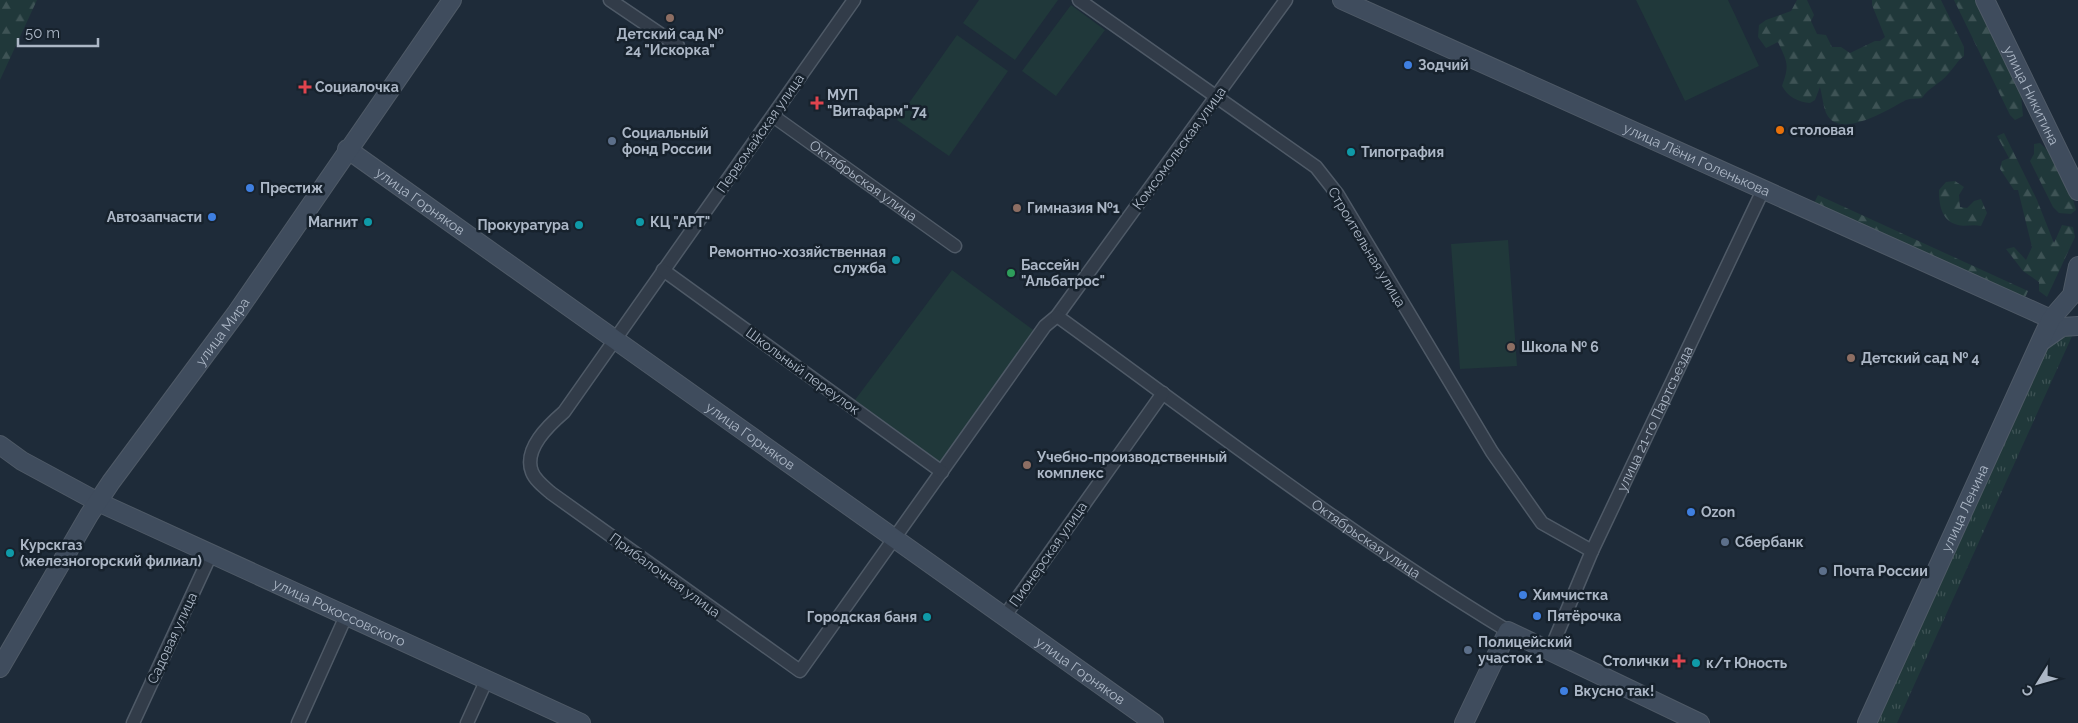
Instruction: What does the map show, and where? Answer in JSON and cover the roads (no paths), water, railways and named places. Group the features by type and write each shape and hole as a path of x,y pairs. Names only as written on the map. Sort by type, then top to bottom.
{"street":[{"name":"улица Мира","path":"0,668 98,502 237,312 347,149 452,0"},
{"path":"610,0 678,46"},
{"name":"Первомайская улица","path":"615,340 854,0"},
{"name":"Строительная улица","path":"1079,0 1316,167 1338,195 1488,444 1542,523 1592,551"},
{"name":"Комсомольская улица","path":"896,538 1046,326 1057,316 1286,0"},
{"name":"улица Лёни Голенькова","path":"1342,0 1764,188 2051,320"},
{"name":"улица Никитина","path":"1985,0 2078,191"},
{"name":"Октябрьская улица","path":"773,116 955,246"},
{"name":"улица Горняков","path":"347,149 1154,723"},
{"name":"улица 21-го Партсъезда","path":"1550,650 1592,551 1764,188"},
{"path":"2076,325 2072,308 2078,266"},
{"name":"Школьный переулок","path":"663,270 942,472"},
{"name":"улица Ленина","path":"1867,723 2051,320 2075,291"},
{"name":"Октябрьская улица","path":"1057,316 1364,539 1432,585 1508,631 1700,723"},
{"path":"2051,320 2076,325"},
{"path":"2040,343 2050,333 2076,325"},
{"name":"Прибалочная улица","path":"615,340 564,412 545,428 536,442 531,462 532,472 551,493 787,663 800,671 896,538"},
{"name":"Пионерская улица","path":"1004,617 1163,393"},
{"name":"улица Рокоссовского","path":"0,445 22,461 98,502 581,723"},
{"name":"Садовая улица","path":"133,723 211,554"},
{"path":"298,723 346,616"},
{"path":"1464,723 1508,631"},
{"path":"467,723 487,679"}],"place":[{"name":"Детский сад № 24 \"Искорка\"","path":"670,18"},
{"name":"Зодчий","path":"1408,65"},
{"name":"Социалочка","path":"305,87"},
{"name":"МУП \"Витафарм\" 74","path":"817,103"},
{"name":"столовая","path":"1780,130"},
{"name":"Социальный фонд России","path":"612,141"},
{"name":"Типография","path":"1351,152"},
{"name":"Престиж","path":"250,188"},
{"name":"Гимназия №1","path":"1017,208"},
{"name":"Автозапчасти","path":"212,217"},
{"name":"Магнит","path":"368,222"},
{"name":"КЦ \"АРТ\"","path":"640,222"},
{"name":"Прокуратура","path":"579,225"},
{"name":"Ремонтно-хозяйственная служба","path":"896,260"},
{"name":"Бассейн \"Альбатрос\"","path":"1011,273"},
{"name":"Школа № 6","path":"1511,347"},
{"name":"Детский сад № 4","path":"1851,358"},
{"name":"Учебно-производственный комплекс","path":"1027,465"},
{"name":"Ozon","path":"1691,512"},
{"name":"Сбербанк","path":"1725,542"},
{"name":"Курскгаз (железногорский филиал)","path":"10,553"},
{"name":"Почта России","path":"1823,571"},
{"name":"Химчистка","path":"1523,595"},
{"name":"Пятёрочка","path":"1537,616"},
{"name":"Городская баня","path":"927,617"},
{"name":"Полицейский участок 1","path":"1468,650"},
{"name":"Столички","path":"1679,661"},
{"name":"к/т Юность","path":"1696,663"},
{"name":"Вкусно так!","path":"1564,691"}]}
